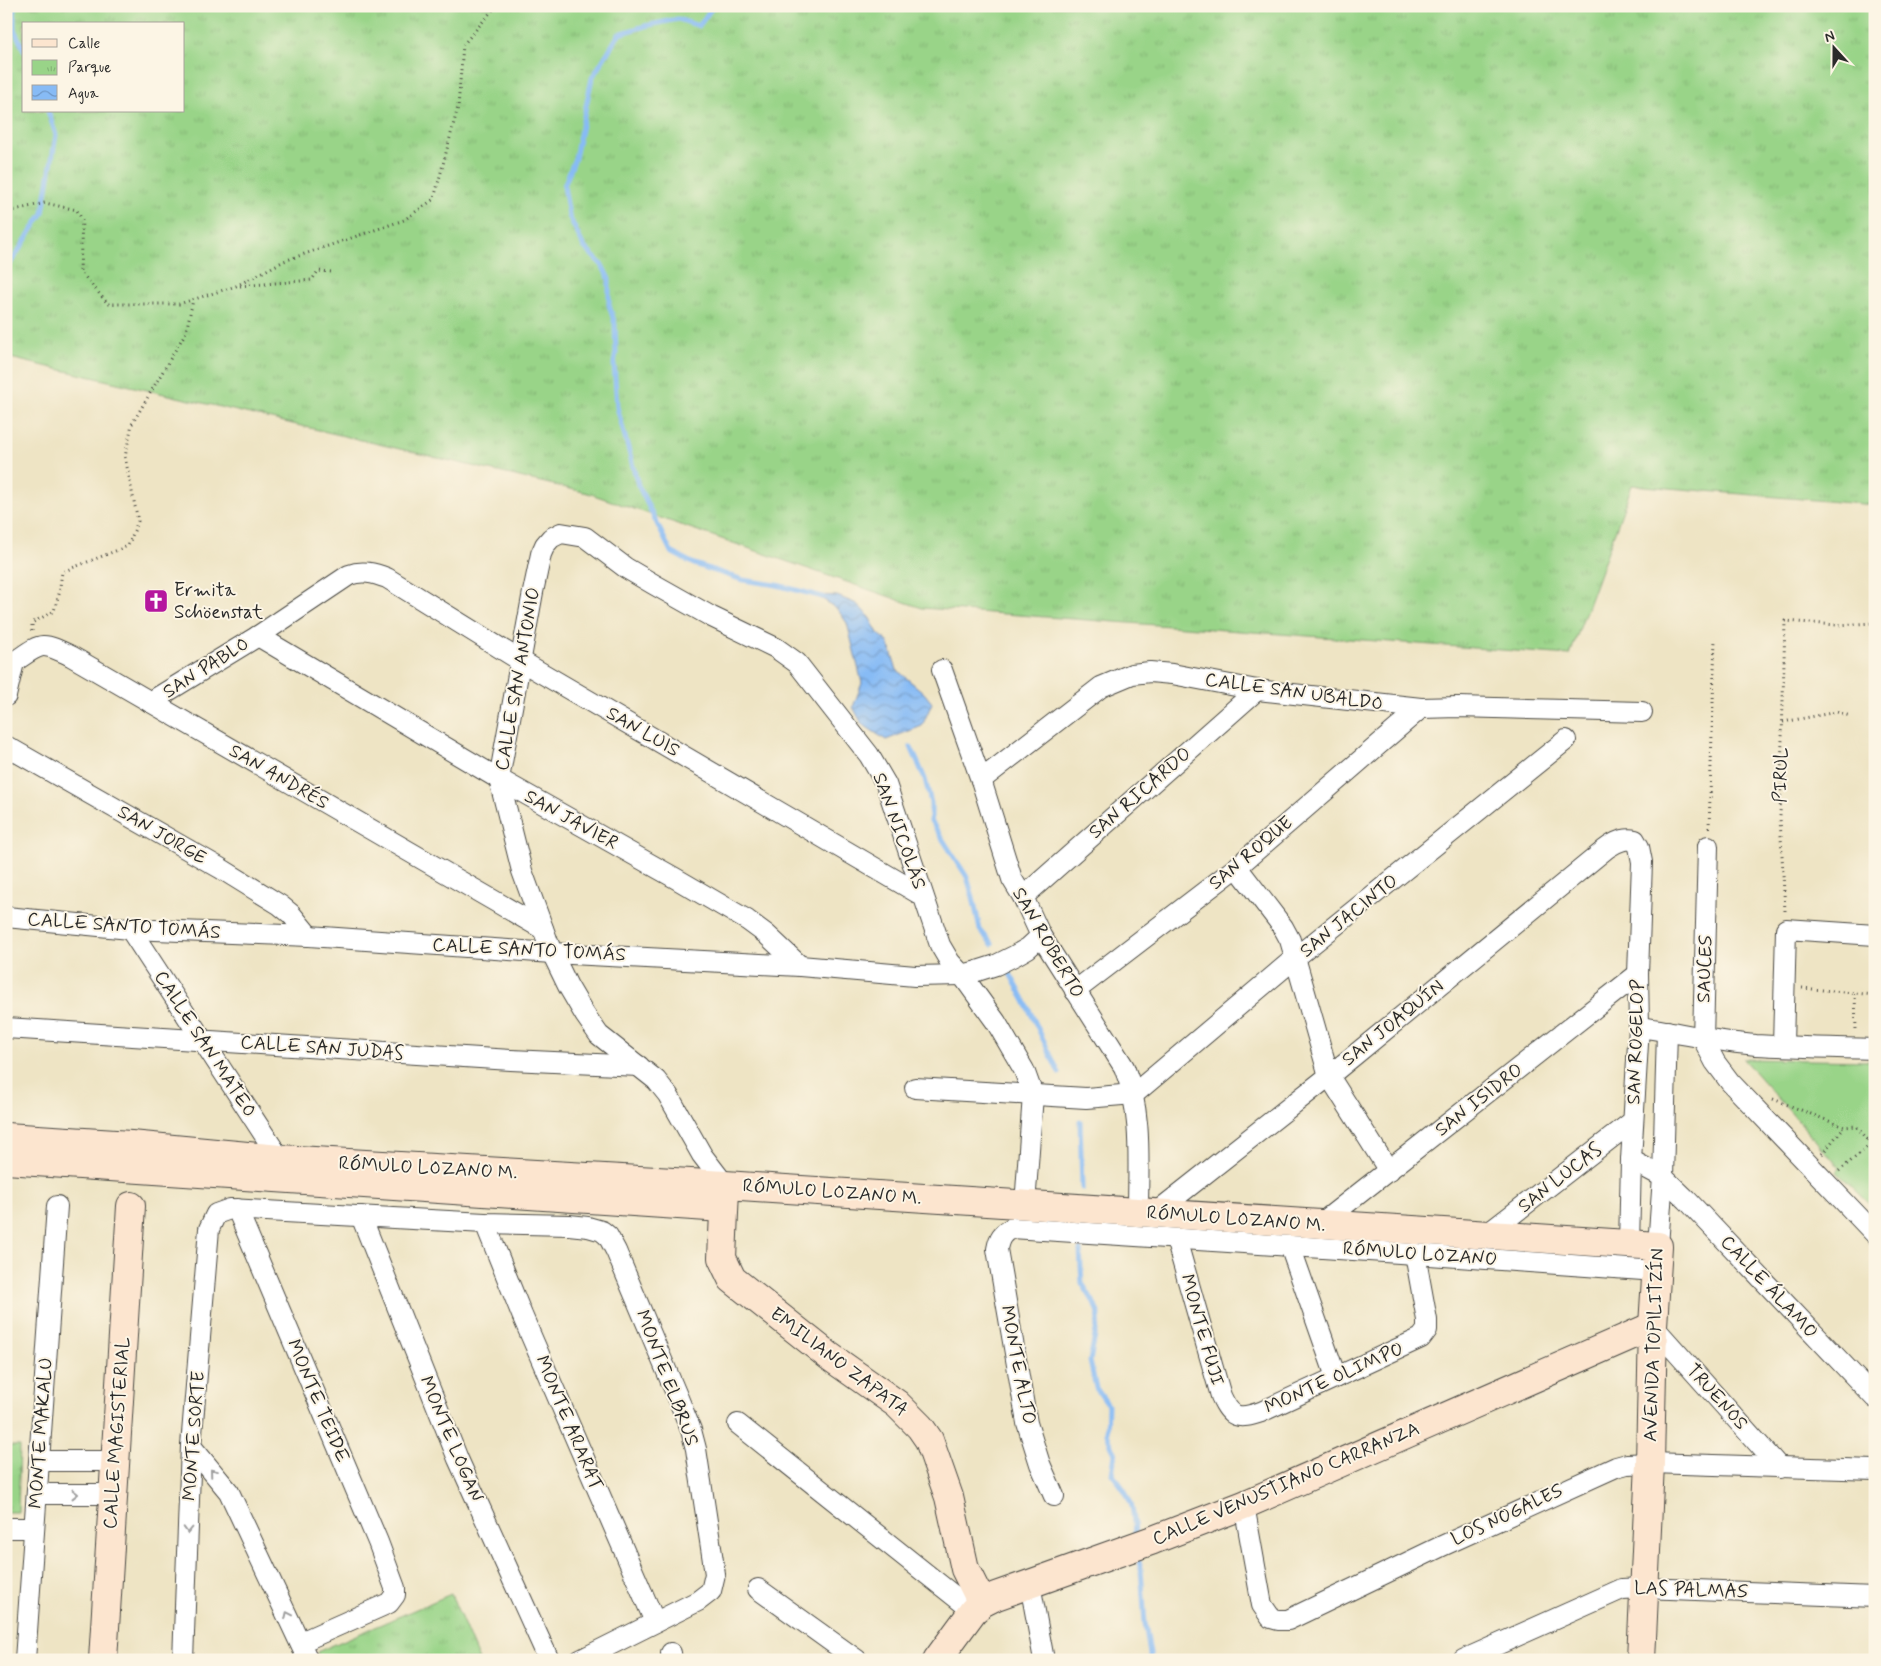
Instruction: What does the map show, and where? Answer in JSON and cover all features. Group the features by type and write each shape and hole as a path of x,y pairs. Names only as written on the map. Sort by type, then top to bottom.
{"street":[{"name":"CALLE SAN ANTONIO","path":"561,533 551,538 541,554 499,779 522,871 552,953 572,993 599,1035 656,1080 668,1095 724,1197"},
{"name":"SAN NICOLÁS","path":"561,533 585,537 626,568 655,585 712,617 776,648 797,664 869,755 886,784 940,945 950,962 962,975 1011,1046 1024,1070 1033,1095 1024,1205"},
{"name":"SAN PABLO","path":"150,702 258,636 344,578 356,572 364,572"},
{"name":"SAN LUIS","path":"364,572 387,578 521,661 923,896"},
{"name":"SAN JAVIER","path":"258,636 499,779 747,920 766,934 800,966"},
{"name":"SAN ANDRÉS","path":"35,646 45,645 72,656 543,929"},
{"path":"6,696 10,661 35,646"},
{"name":"SAN ROBERTO","path":"942,670 981,780 1012,879 1023,896 1041,936 1124,1067 1134,1094 1138,1116 1146,1213"},
{"name":"CALLE SAN UBALDO","path":"981,780 1100,687 1132,674 1150,672 1172,674 1258,690 1421,708 1458,707 1642,712"},
{"name":"SAN RICARDO","path":"1023,896 1258,690"},
{"name":"SAN ROQUE","path":"1075,991 1237,867 1421,708"},
{"name":"SAN JACINTO","path":"1134,1094 1295,958 1566,740"},
{"name":"SAN JORGE","path":"6,746 220,868 280,905 291,914 309,936"},
{"name":"SAN JOAQUÍN","path":"1146,1213 1329,1076 1600,852 1615,843 1630,839 1635,840"},
{"name":"SAN ROGELOP","path":"1629,1245 1631,1160 1639,1027 1638,974 1642,862 1639,847 1635,840"},
{"name":"SAUCES","path":"1708,846 1703,1039 1715,1062 1730,1082 1875,1234"},
{"path":"1237,867 1283,927 1290,940 1329,1076 1389,1171"},
{"name":"CALLE SANTO TOMÁS","path":"6,918 130,930 309,936 552,953 800,966 915,976 962,975 996,965 1028,948 1041,936"},
{"path":"1783,1046 1786,929 1875,935"},
{"name":"CALLE SAN MATEO","path":"130,930 280,1159"},
{"name":"SAN ISIDRO","path":"1319,1225 1638,974"},
{"path":"1639,1027 1703,1039 1756,1045 1865,1049"},
{"name":"CALLE SAN JUDAS","path":"6,1028 511,1060 639,1066"},
{"name":"AVENIDA TOPILITZÍN","path":"1641,1660 1650,1463 1653,1326 1662,1177 1667,1031"},
{"path":"915,1088 1086,1098 1134,1094"},
{"name":"SAN LUCAS","path":"1486,1234 1634,1121"},
{"name":"RÓMULO LOZANO M.","path":"6,1137 130,1157 280,1159 724,1197 1024,1205 1486,1234 1629,1245 1658,1258"},
{"path":"6,1160 130,1157 724,1197"},
{"name":"CALLE ÁLAMO","path":"1631,1160 1662,1177 1687,1200 1875,1398"},
{"name":"EMILIANO ZAPATA","path":"724,1197 722,1258 732,1279 828,1356 896,1404 911,1417 924,1433 936,1456 949,1497 966,1568 978,1607"},
{"name":"MONTE MAKALU","path":"25,1660 57,1206"},
{"name":"CALLE MAGISTERIAL","path":"103,1660 131,1206"},
{"path":"237,1209 485,1223"},
{"name":"MONTE SORTE","path":"183,1660 191,1446 209,1229 216,1214 224,1210 237,1209"},
{"name":"MONTE TEIDE","path":"237,1209 378,1542 393,1582 395,1595 393,1600 305,1651"},
{"name":"MONTE LOGAN","path":"361,1216 458,1459 549,1660"},
{"name":"MONTE ELBRUS","path":"485,1223 588,1227 602,1231 608,1236 616,1251 691,1430 696,1449 714,1566 714,1582 711,1591 698,1601 655,1622"},
{"name":"MONTE ARARAT","path":"485,1223 522,1315 655,1622"},
{"name":"RÓMULO LOZANO","path":"1004,1232 1019,1227 1415,1254 1658,1258"},
{"name":"MONTE ALTO","path":"1004,1232 998,1240 997,1249 1028,1423 1040,1464 1054,1496"},
{"name":"MONTE FUJI","path":"1176,1239 1221,1396 1230,1412 1236,1416"},
{"path":"1290,1246 1336,1377"},
{"name":"MONTE OLIMPO","path":"1236,1416 1244,1417 1261,1412 1421,1338 1427,1330 1426,1311 1415,1254"},
{"name":"CALLE VENUSTIANO CARRANZA","path":"937,1660 978,1607 996,1596 1153,1540 1244,1505 1653,1326"},
{"name":"TRUENOS","path":"1653,1326 1780,1468"},
{"path":"738,1424 978,1607"},
{"path":"191,1446 230,1492 305,1651"},
{"path":"40,1461 116,1461"},
{"name":"LOS NOGALES","path":"1244,1505 1262,1605 1271,1618 1288,1620 1607,1470 1627,1464 1650,1463 1875,1470"},
{"path":"37,1494 113,1494"},
{"path":"6,1528 34,1528"},
{"path":"1030,1584 1044,1660"},
{"path":"758,1588 858,1660"},
{"name":"LAS PALMAS","path":"1463,1660 1622,1589 1644,1588 1875,1598"},
{"path":"580,1660 655,1622"}],"path":[{"path":"6,215 11,211 44,203 77,210 82,220 80,270 108,304 180,304 236,286 284,261 404,220 434,199 458,107 464,46 496,6"},
{"path":"236,286 312,280 318,270 332,272"},
{"path":"35,646 32,623 54,611 62,572 128,546 138,521 125,457 132,424 186,332 193,300"},
{"name":"PIRUL","path":"1786,929 1780,818 1785,621 1836,625 1875,623"},
{"path":"1708,846 1715,639"},
{"path":"1783,722 1836,712 1850,716"},
{"path":"1784,986 1875,995"},
{"path":"1855,993 1865,1049"},
{"path":"1765,1096 1844,1127 1856,1126 1875,1148"},
{"path":"1810,1168 1844,1127"},
{"path":"1838,1172 1875,1135"}],"green space":[{"path":"6,6 1875,6 1875,505 1632,485 1570,655 922,608 588,493 6,357"},
{"path":"1743,1059 1875,1061 1875,1209 1837,1172 1840,1168"},
{"path":"6,1446 20,1446 18,1512 6,1512"},
{"path":"451,1594 479,1660 320,1660 317,1652"}],"water":[{"path":"817,595 837,596 857,604 869,617 878,633 888,642 897,670 924,693 932,703 922,726 886,740 862,724 853,707 862,683 847,623 838,610"}],"waterway":[{"path":"14,6 14,29 22,46"},
{"path":"713,6 699,26 678,19 619,34 592,78 575,158 564,186 569,216 584,247 602,265 609,279 609,305 615,324 616,353 614,363 617,407 638,485 671,552 694,564 743,580 777,585 823,597"},
{"path":"6,270 43,213 56,135 48,112"},
{"path":"6,440 6,449"},
{"path":"911,747 925,779 931,803 931,821 967,877 980,930 992,944"},
{"path":"1008,970 1059,1073"},
{"path":"1080,1121 1082,1188"},
{"path":"1080,1250 1082,1283 1099,1315 1090,1361 1096,1388 1108,1405 1107,1434 1115,1454 1112,1474 1131,1503 1135,1538"},
{"path":"1137,1554 1141,1570 1145,1623 1151,1660"}],"place":[{"name":"Ermita Schöenstat","path":"156,601"}]}
